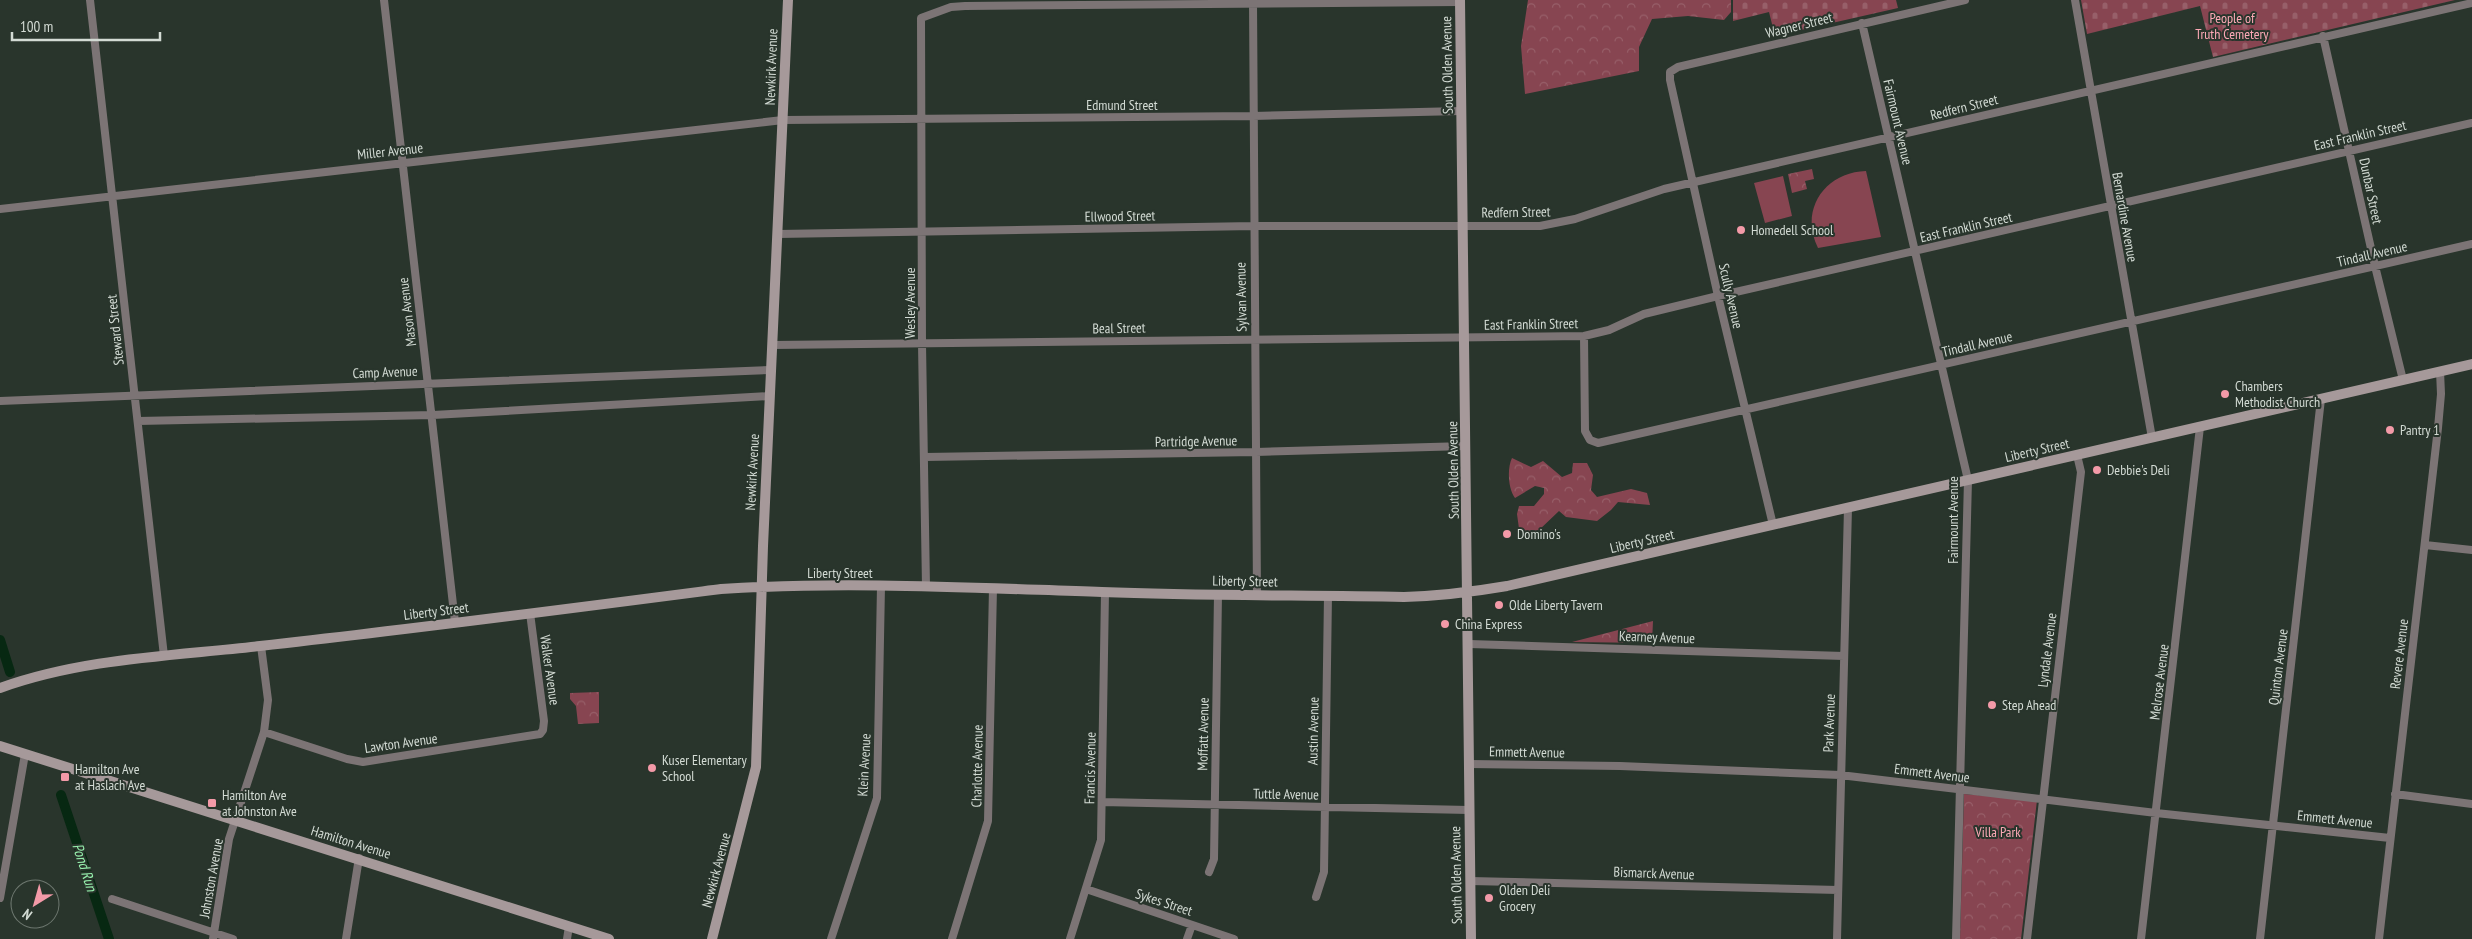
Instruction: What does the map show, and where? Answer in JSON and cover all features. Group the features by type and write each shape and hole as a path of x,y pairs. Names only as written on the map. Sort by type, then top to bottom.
{"street":[{"name":"Steward Street","path":"90,0 164,656"},
{"name":"Mason Avenue","path":"384,0 433,415 455,622"},
{"name":"Newkirk Avenue","path":"712,939 756,767 771,370 788,0"},
{"name":"Wagner Street","path":"1670,72 1678,67 1965,0"},
{"name":"Bernardine Avenue","path":"2075,0 2152,438"},
{"path":"1253,2 1460,1"},
{"name":"South Olden Avenue","path":"1460,1 1471,939"},
{"name":"Wesley Avenue","path":"926,587 922,344 921,18 951,7 965,6 1253,2"},
{"name":"Sylvan Avenue","path":"1253,2 1252,116 1257,595"},
{"name":"Redfern Street","path":"1463,224 1540,226 1559,223 1664,189 2472,3"},
{"name":"Fairmount Avenue","path":"1862,23 1968,480 1956,939"},
{"name":"Dunbar Street","path":"2324,36 2375,266 2403,380"},
{"name":"Scully Avenue","path":"1670,72 1670,80 1718,296 1773,525"},
{"name":"Edmund Street","path":"783,120 1252,116 1461,111"},
{"name":"Miller Avenue","path":"0,208 783,120"},
{"name":"East Franklin Street","path":"1465,337 1584,336 1610,330 1644,314 1718,296 2472,123"},
{"name":"Ellwood Street","path":"778,234 1463,224"},
{"name":"Tindall Avenue","path":"1584,336 1585,431 1590,440 1598,443 2472,244"},
{"name":"Beal Street","path":"773,345 1465,337"},
{"name":"Liberty Street","path":"0,688 74,668 530,614 721,589 881,586 1257,595 1437,596 1468,592 1507,586 2472,364"},
{"name":"Camp Avenue","path":"0,401 135,394 771,370"},
{"name":"Revere Avenue","path":"2379,939 2440,407 2440,371"},
{"path":"138,421 433,415 770,396"},
{"name":"Quinton Avenue","path":"2260,939 2321,399"},
{"name":"Melrose Avenue","path":"2141,939 2200,427"},
{"name":"Partridge Avenue","path":"925,457 1256,452 1466,446"},
{"name":"Lyndale Avenue","path":"2027,939 2082,472 2077,455"},
{"name":"Park Avenue","path":"1837,939 1848,508"},
{"path":"2425,545 2472,550"},
{"name":"Klein Avenue","path":"830,939 877,798 881,586"},
{"name":"Charlotte Avenue","path":"952,939 988,821 993,588"},
{"name":"Francis Avenue","path":"1070,939 1101,840 1105,592"},
{"name":"Moffatt Avenue","path":"1209,872 1214,862 1218,594"},
{"name":"Austin Avenue","path":"1316,897 1324,872 1328,595"},
{"name":"Walker Avenue","path":"530,614 543,730"},
{"name":"Kearney Avenue","path":"1469,644 1844,656"},
{"name":"Johnston Avenue","path":"213,936 234,822 264,732 268,700 260,646"},
{"name":"Lawton Avenue","path":"264,732 347,759 363,762 534,736 543,730"},
{"name":"Hamilton Avenue","path":"0,746 234,822 359,858 609,939"},
{"path":"0,898 3,866 25,754"},
{"name":"Emmett Avenue","path":"1469,764 1620,766 1840,775 2156,813 2390,838"},
{"path":"2395,794 2472,804"},
{"name":"Tuttle Avenue","path":"1102,802 1469,810"},
{"path":"346,939 359,858"},
{"name":"Bismarck Avenue","path":"1470,880 1838,890"},
{"name":"Sykes Street","path":"1086,890 1234,939"},
{"path":"112,899 213,936 233,939"},
{"path":"1187,939 1192,925"},
{"path":"567,939 569,926"}],"green space":[{"path":"1528,0 1731,0 1731,12 1724,20 1688,16 1652,19 1639,47 1639,71 1525,94 1521,46"},
{"path":"1733,0 1896,0 1898,8 1775,36 1769,12 1733,21"},
{"name":"People of Truth Cemetery","path":"2081,0 2455,0 2213,57 2200,6 2087,34"},
{"path":"1812,169 1814,179 1805,181 1807,189 1792,193 1788,174"},
{"path":"1866,171 1881,237 1818,248 1813,234 1812,220 1814,207 1820,196 1828,186 1839,178 1851,173"},
{"path":"1783,176 1792,216 1765,223 1754,183"},
{"path":"1512,458 1531,467 1543,461 1562,477 1572,473 1573,463 1587,463 1593,475 1591,490 1597,497 1631,489 1647,493 1650,505 1618,502 1597,521 1566,517 1559,511 1538,531 1520,536 1517,514 1519,506 1534,506 1544,494 1544,488 1535,486 1515,498 1509,478 1509,467"},
{"path":"1653,621 1652,643 1572,642"},
{"path":"599,692 599,723 578,724 576,706 570,699 570,693"},
{"name":"Villa Park","path":"1964,794 2037,800 2021,939 1960,939"}],"waterway":[{"name":"Pond Run","path":"0,640 10,672"},
{"name":"Pond Run","path":"61,795 109,939"}],"place":[{"name":"Homedell School","path":"1741,230"},
{"name":"Chambers Methodist Church","path":"2225,394"},
{"name":"Pantry 1","path":"2390,430"},
{"name":"Debbie's Deli","path":"2097,470"},
{"name":"Domino's","path":"1507,534"},
{"name":"Olde Liberty Tavern","path":"1499,605"},
{"name":"China Express","path":"1445,624"},
{"name":"Step Ahead","path":"1992,705"},
{"name":"Kuser Elementary School","path":"652,768"},
{"name":"Hamilton Ave at Haslach Ave","path":"65,777"},
{"name":"Hamilton Ave at Johnston Ave","path":"212,803"},
{"name":"Olden Deli Grocery","path":"1489,898"}]}
